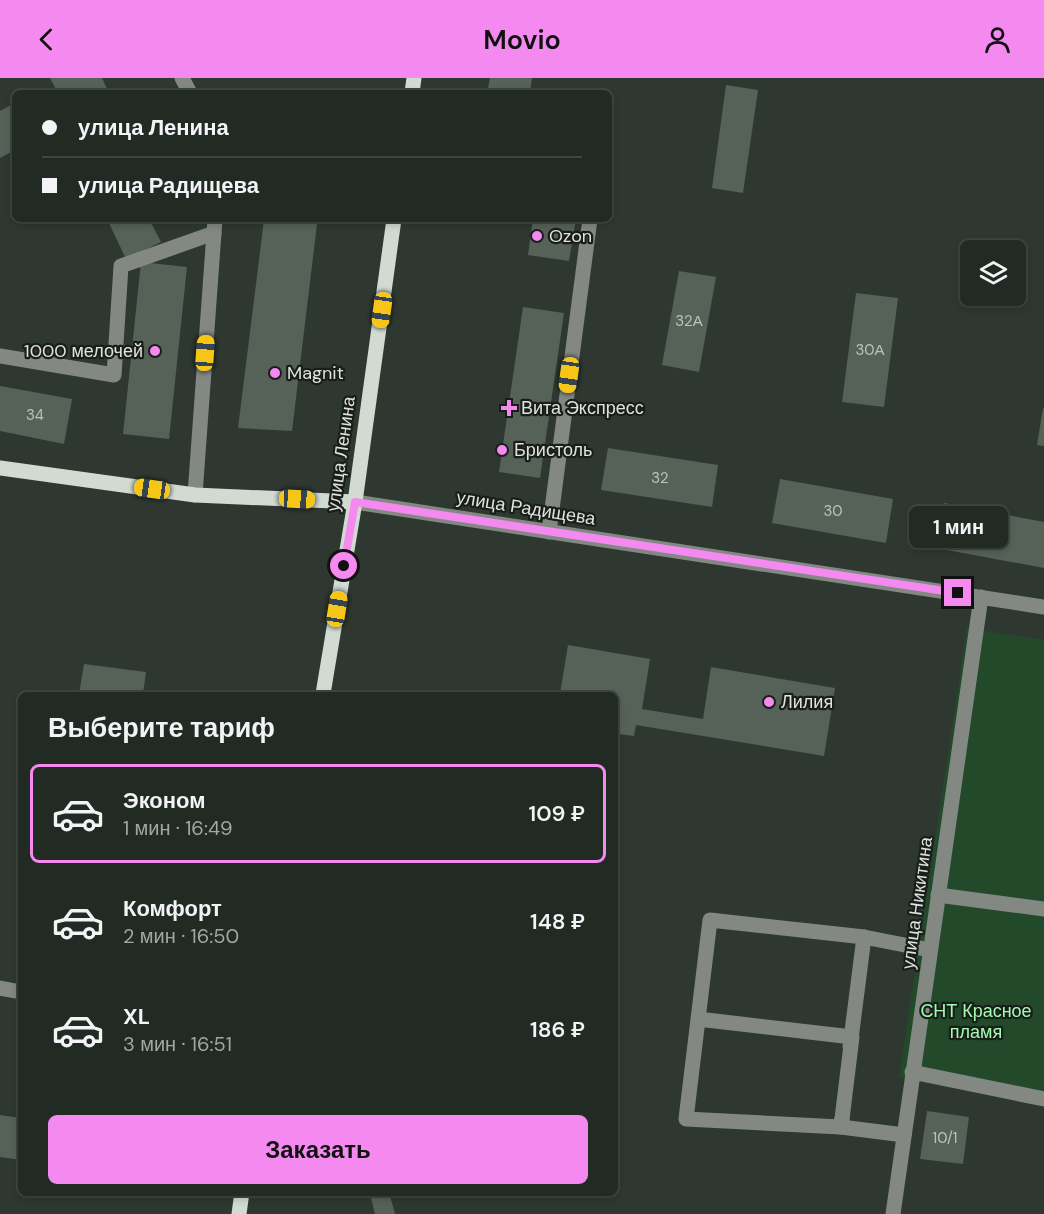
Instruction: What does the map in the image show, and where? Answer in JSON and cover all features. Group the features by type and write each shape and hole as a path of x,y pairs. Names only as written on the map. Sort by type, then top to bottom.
{"main road":[{"name":"улица Ленина","path":"323,692 355,502 394,222"},
{"name":"улица Радищева","path":"0,468 195,495 355,502"},
{"path":"239,1214 241,1196"}],"street":[{"path":"549,532 590,222"},
{"path":"0,356 114,375 121,266 214,226 195,495"},
{"name":"улица Радищева","path":"355,502 1044,606"},
{"name":"улица Никитина","path":"893,1214 981,597"},
{"path":"938,895 1044,909"},
{"path":"904,1135 841,1127 686,1119 710,920 864,938 930,950"},
{"path":"841,1127 864,938"},
{"path":"0,988 18,991"},
{"path":"698,1019 852,1037"},
{"path":"912,1072 1044,1099"}],"green space":[{"name":"СНТ Красное пламя","path":"967,628 1044,640 1044,1104 899,1078"}],"building":[{"path":"50,78 102,78 108,90 56,90"},
{"path":"490,78 532,78 530,90 488,90"},
{"path":"726,85 758,90 743,193 712,188"},
{"path":"11,105 12,107 12,152 0,158 0,111"},
{"path":"108,222 151,222 161,242 126,259"},
{"path":"264,222 317,224 292,431 238,428"},
{"path":"533,222 576,222 569,261 528,255"},
{"path":"141,262 187,267 169,439 123,434"},
{"path":"679,271 716,277 699,372 662,365"},
{"path":"856,293 898,298 884,407 842,402"},
{"path":"523,307 564,313 540,478 499,472"},
{"path":"0,386 72,399 64,444 0,431"},
{"path":"1044,409 1044,446 1037,445"},
{"path":"608,448 718,465 712,507 601,490"},
{"path":"780,479 893,499 886,543 772,523"},
{"path":"944,503 1044,522 1044,568 936,548"},
{"name":"Лилия","path":"568,645 650,659 642,709 703,719 711,667 835,688 824,756 636,725 634,736 619,734 618,739 618,692 560,692"},
{"path":"84,664 146,672 143,692 79,692"},
{"path":"927,1111 969,1117 963,1164 920,1159"},
{"path":"0,1115 18,1118 18,1160 0,1157"},
{"path":"370,1196 390,1196 395,1214 375,1214"}],"place":[{"name":"Ozon","path":"537,236"},
{"name":"1000 мелочей","path":"155,351"},
{"name":"Magnit","path":"275,373"},
{"name":"Вита Экспресс","path":"509,408"},
{"name":"Бристоль","path":"502,450"},
{"name":"Лилия","path":"769,702"}],"route":[{"path":"344,566 355,502 958,593"}]}
